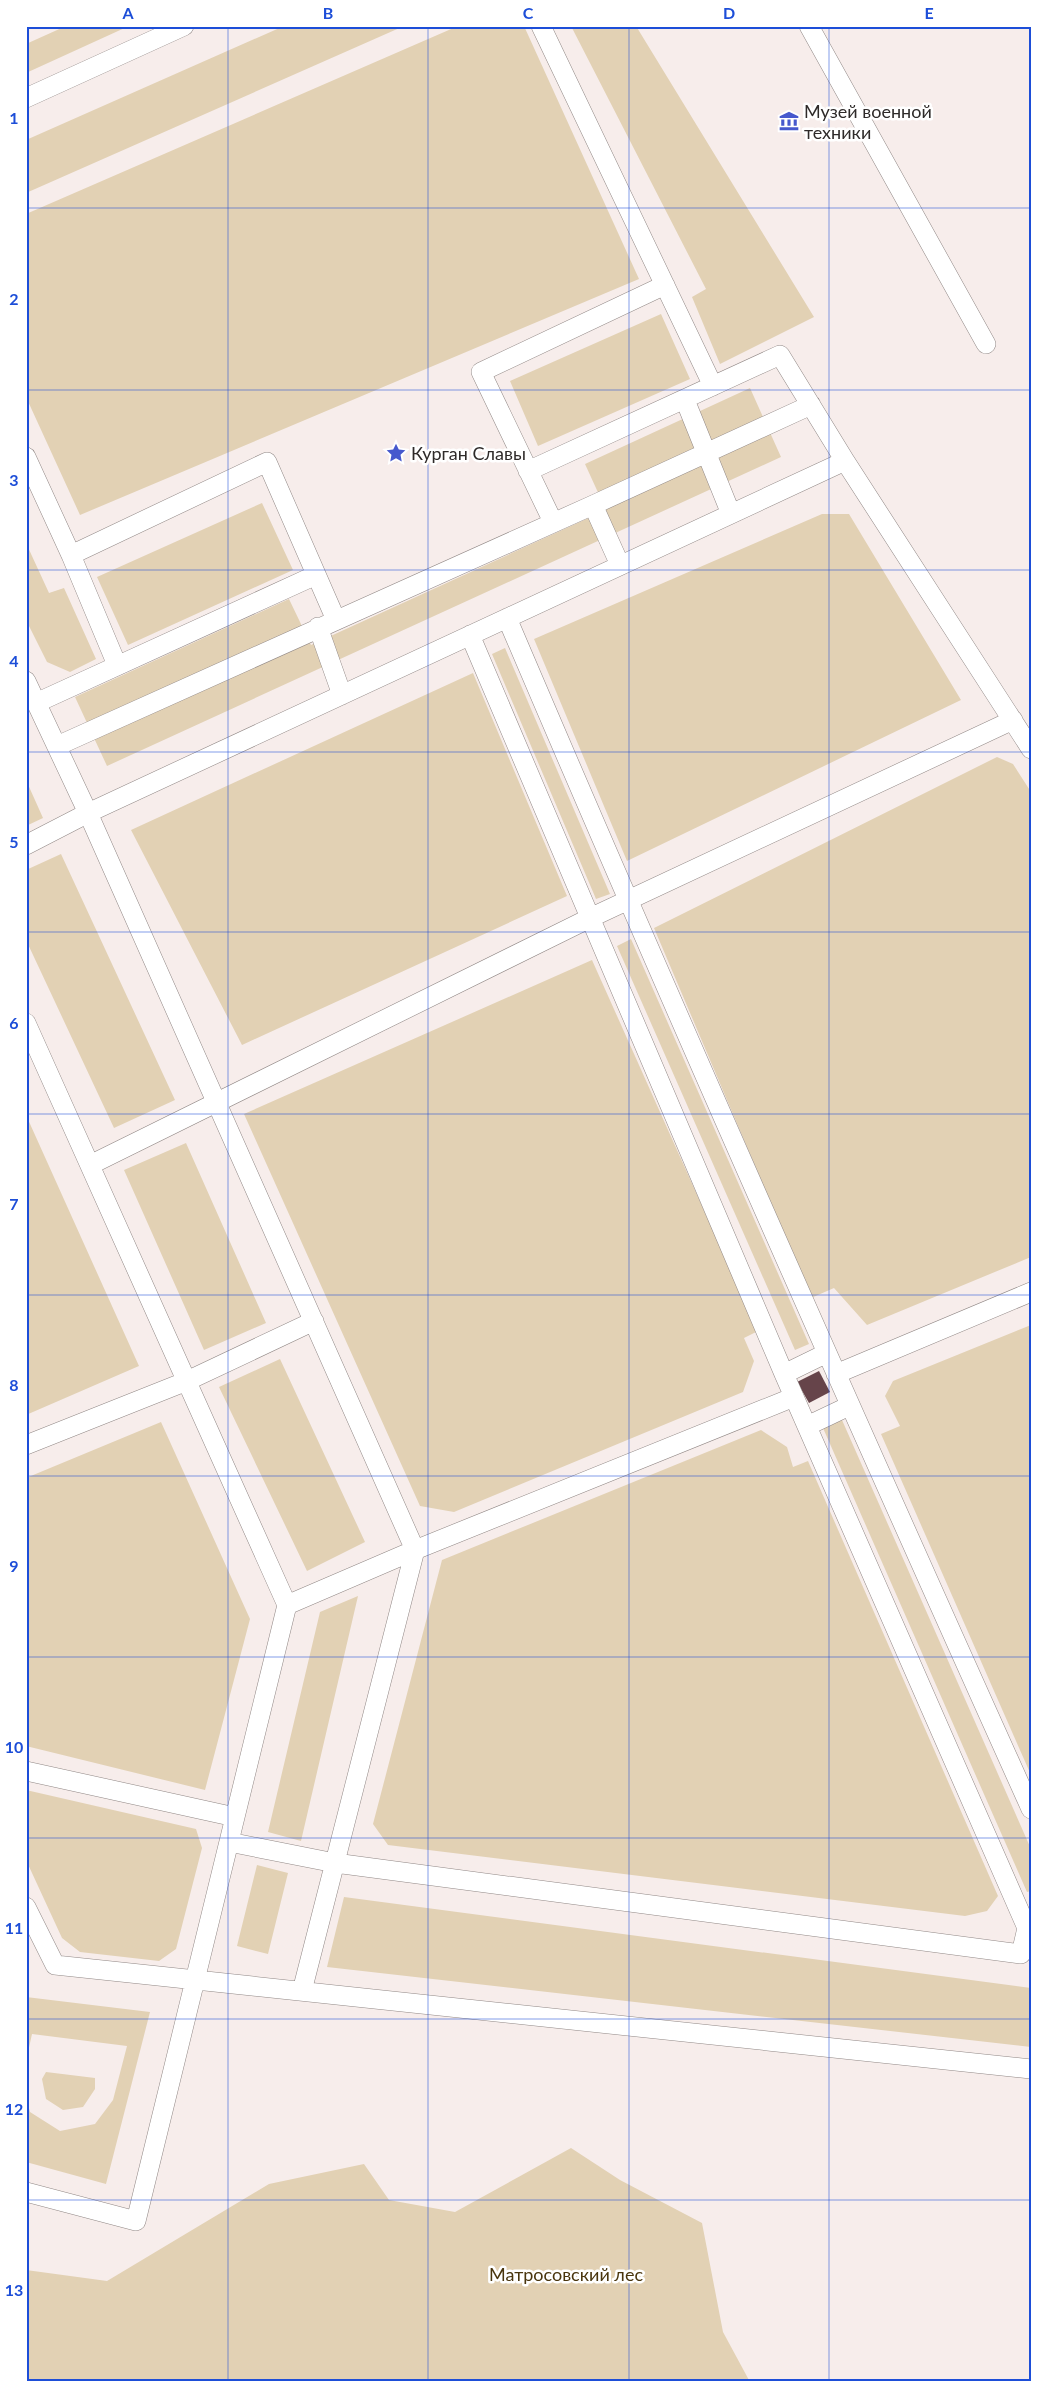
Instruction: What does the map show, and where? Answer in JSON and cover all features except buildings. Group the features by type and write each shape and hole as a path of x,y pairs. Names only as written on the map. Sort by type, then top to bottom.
{"lane":[{"path":"26,98 184,26"},
{"path":"542,26 713,386"},
{"path":"809,26 986,344"},
{"path":"553,522 481,372 665,285"},
{"path":"528,472 780,355 845,461 1031,749"},
{"path":"686,400 731,514"},
{"path":"57,746 318,627 593,506 811,405"},
{"path":"26,457 71,555 117,666"},
{"path":"26,845 88,813 845,461"},
{"path":"71,555 267,462 336,620"},
{"path":"593,506 620,565"},
{"path":"36,703 316,575"},
{"path":"507,618 627,900 850,1406 1031,1809"},
{"path":"318,627 342,695"},
{"path":"229,1842 335,1863 1022,1954 1029,1927 806,1426 470,635"},
{"path":"26,681 88,813 415,1550 302,1991"},
{"path":"90,1165 627,900 1013,720"},
{"path":"26,1023 287,1605 136,2220 26,2192"},
{"path":"836,1374 1031,1292"},
{"path":"26,1445 187,1381 314,1321"},
{"path":"784,1374 827,1353"},
{"path":"287,1605 415,1550 794,1398"},
{"path":"806,1426 850,1406"},
{"path":"26,1771 235,1817"},
{"path":"26,1907 55,1965 1031,2069"}],"green space":[{"path":"66,26 129,26 26,73 26,44"},
{"path":"284,26 404,26 26,193 26,140"},
{"path":"458,26 524,26 639,279 80,515 26,397 26,214"},
{"path":"571,26 636,26 814,317 720,364 692,297 706,289"},
{"path":"661,314 690,379 538,446 510,381"},
{"path":"750,388 781,457 107,766 75,697 289,599 311,645 606,510 585,464"},
{"path":"262,503 293,570 128,645 97,577"},
{"path":"822,514 849,514 961,700 627,861 534,639"},
{"path":"26,543 49,593 64,588 96,659 70,672 47,662 26,620"},
{"path":"505,648 610,894 596,899 492,654"},
{"path":"473,673 567,896 242,1045 131,830"},
{"path":"997,757 1013,764 1031,792 1031,1257 867,1325 834,1288 811,1298 654,928"},
{"path":"26,780 43,818 26,826"},
{"path":"61,854 175,1100 114,1128 26,940 26,870"},
{"path":"631,939 809,1344 795,1350 617,946"},
{"path":"592,960 758,1331 744,1338 754,1361 743,1392 454,1512 420,1506 244,1114"},
{"path":"26,1115 139,1366 26,1415"},
{"path":"186,1143 266,1323 204,1350 124,1170"},
{"path":"1031,1325 1031,1775 881,1434 900,1426 885,1396 893,1381"},
{"path":"280,1359 365,1542 307,1571 219,1387"},
{"path":"842,1420 1031,1849 1031,1891 1027,1892 823,1428"},
{"path":"161,1422 250,1619 205,1790 26,1746 26,1478"},
{"path":"761,1430 787,1447 793,1467 808,1461 998,1896 987,1911 965,1916 388,1845 373,1824 442,1560"},
{"path":"358,1596 301,1841 268,1832 320,1612"},
{"path":"26,1790 196,1829 202,1848 176,1949 159,1961 80,1952 62,1938 26,1860"},
{"path":"257,1865 288,1873 268,1954 237,1946"},
{"path":"344,1897 1031,1988 1031,2047 327,1967"},
{"path":"26,1997 150,2012 106,2184 26,2162 26,2097 30,2112 60,2131 95,2124 113,2100 127,2046 32,2034 26,2061"},
{"path":"46,2072 95,2078 95,2089 83,2107 63,2110 46,2099 42,2079"},
{"name":"Матросовский лес","path":"571,2148 620,2180 702,2223 723,2332 750,2382 26,2382 26,2270 107,2281 269,2184 364,2164 389,2200 455,2212"}],"place":[{"name":"Музей военной техники","path":"789,121"},
{"name":"Курган Славы","path":"396,453"}]}
